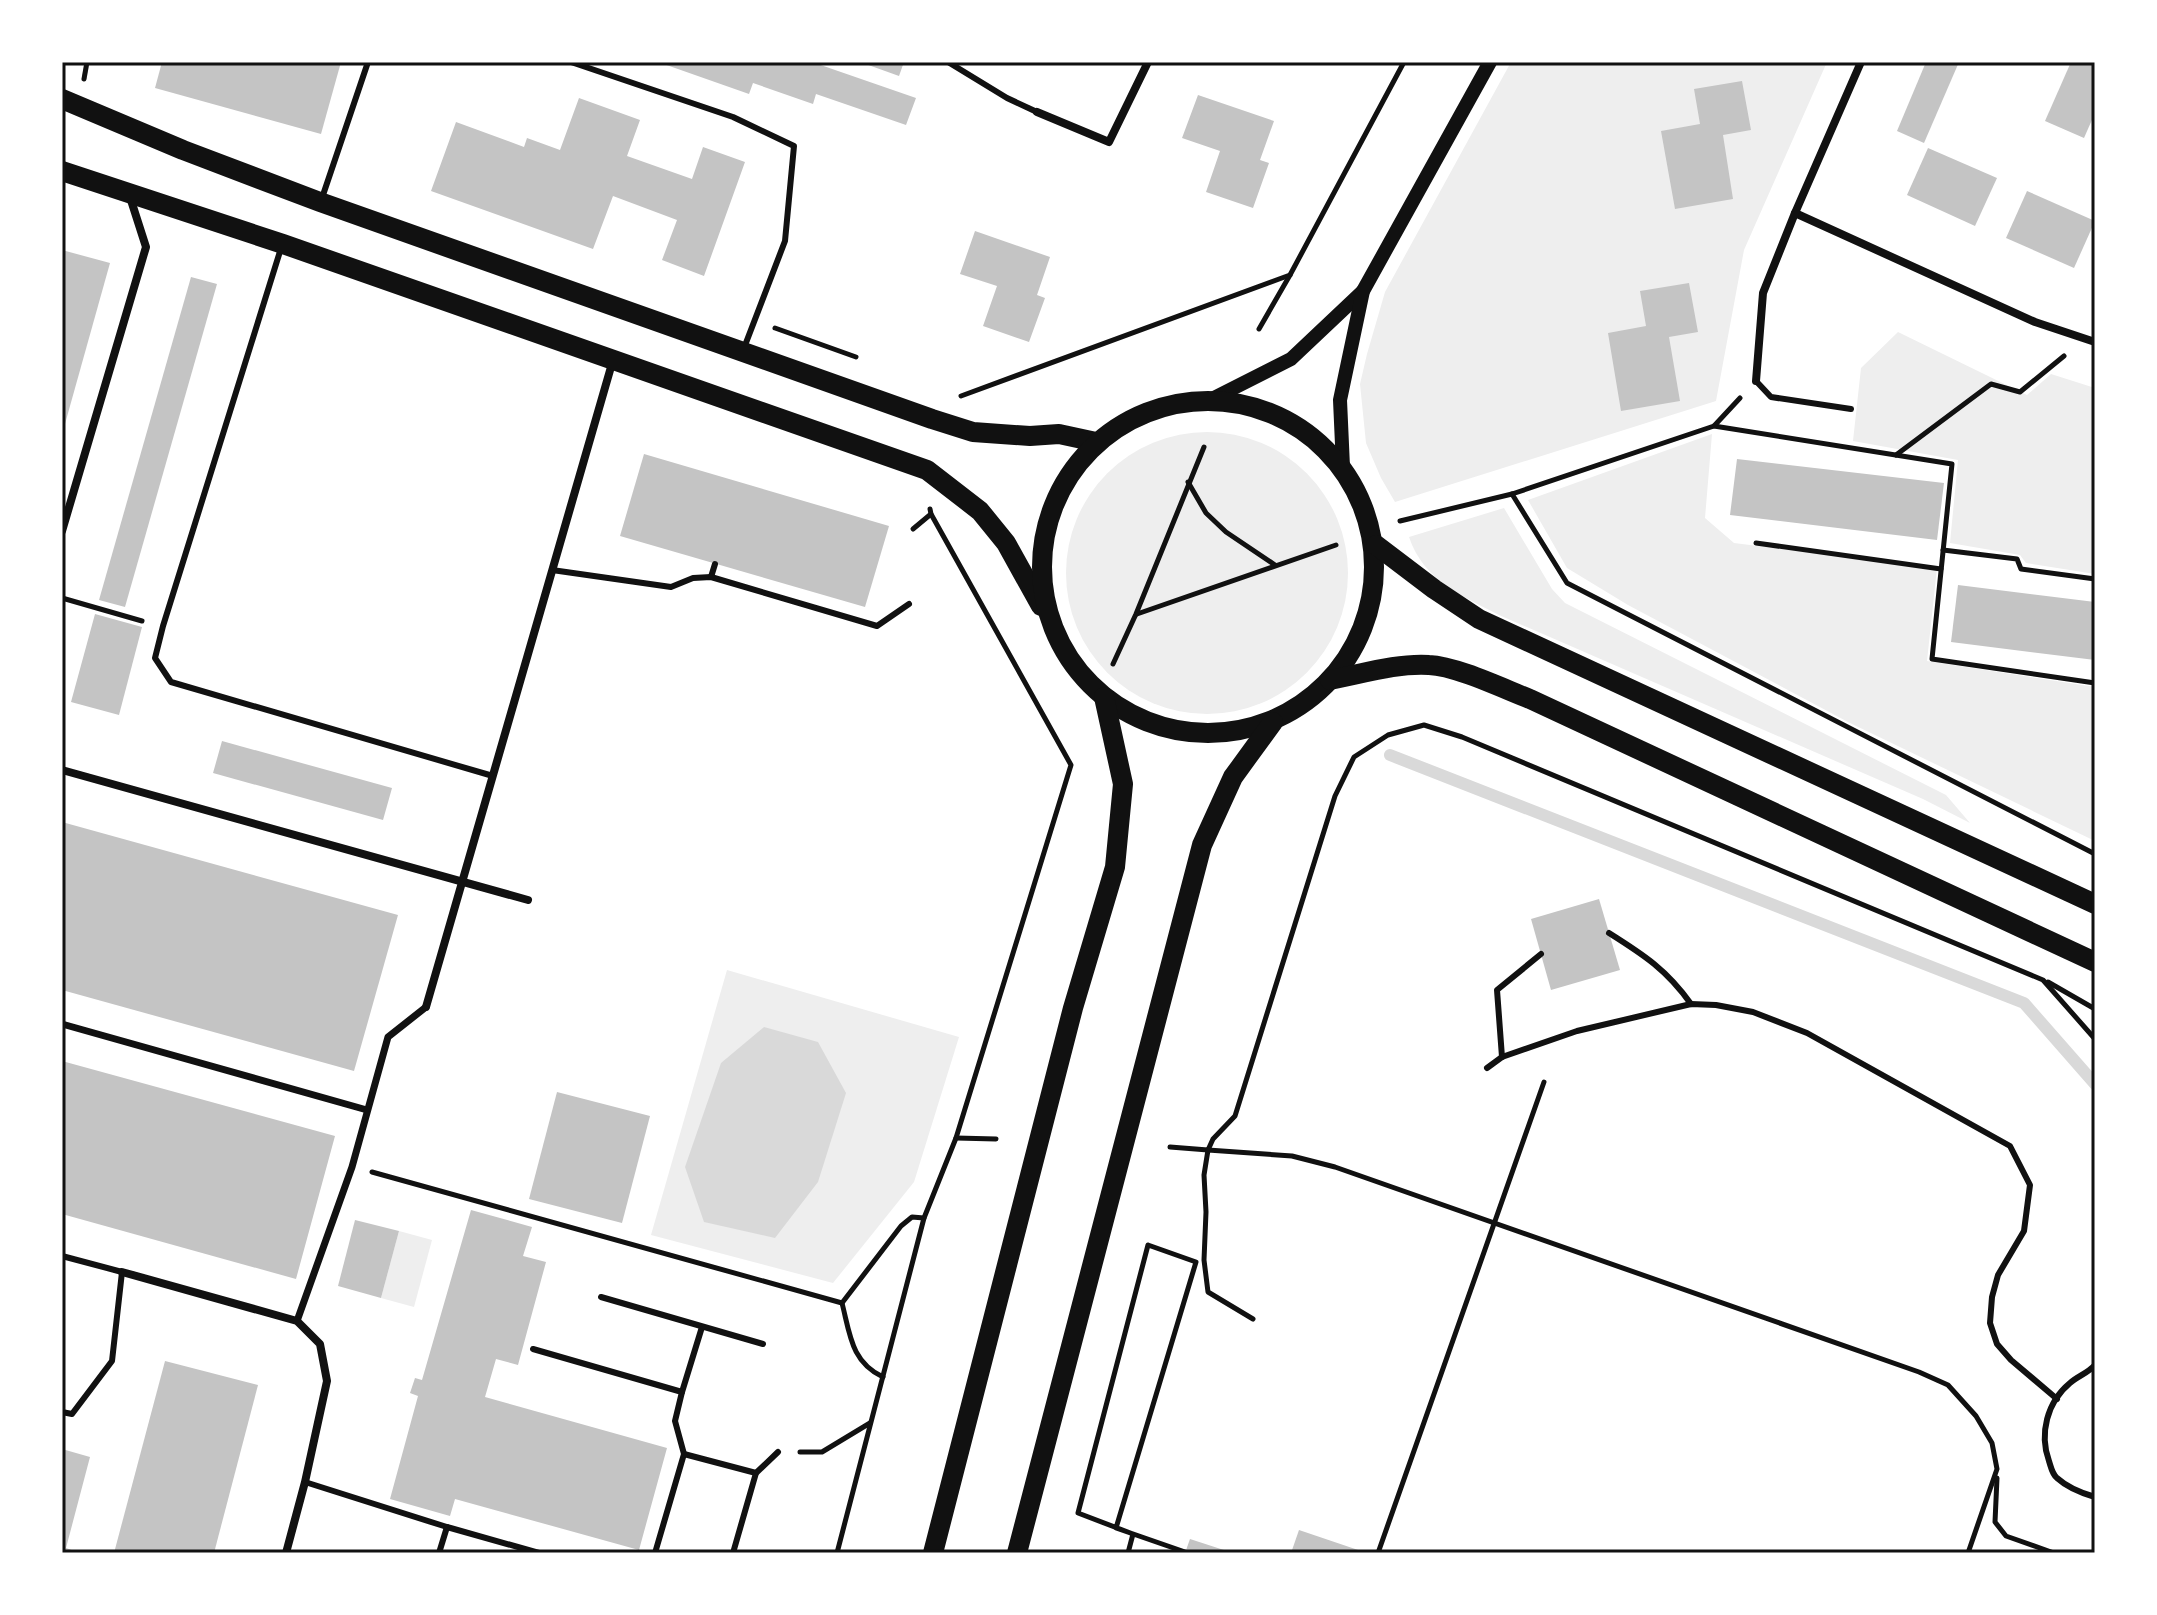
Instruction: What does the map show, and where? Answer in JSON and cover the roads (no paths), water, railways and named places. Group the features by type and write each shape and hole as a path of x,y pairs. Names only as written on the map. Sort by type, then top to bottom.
{"main road":[{"path":"62,99 183,150 320,202 932,419 973,432 1030,436 1059,434 1096,442"},
{"path":"62,171 283,244 927,470 980,511 1006,543 1041,606 1058,645 1077,674 1104,697 1141,718 1207,732 1273,722"},
{"path":"1017,1553 1202,845 1233,777 1273,722 1330,680 1348,657 1370,606 1378,572 1376,545 1343,467 1302,431 1261,411 1210,400 1171,405 1128,423 1096,442 1071,472 1049,522 1041,567 1041,606"},
{"path":"1376,545 1479,619 2095,904"},
{"path":"1330,680 1398,667 1431,665 1468,675 1545,706 2095,962"},
{"path":"933,1553 1073,1008 1115,867 1123,784 1104,697"}],"street":[{"path":"1037,112 1109,142 1148,62"},
{"path":"1343,467 1340,400 1363,291 1490,62"},
{"path":"1756,381 1763,293 1861,62"},
{"path":"62,531 146,247 129,192"},
{"path":"1795,213 2035,322 2092,341"},
{"path":"1210,400 1291,359 1363,291"},
{"path":"297,1321 352,1167 388,1037 426,1007 613,359"},
{"path":"62,770 528,900"},
{"path":"62,1024 367,1110"},
{"path":"122,1272 297,1321 320,1344 327,1381 286,1553"}],"lane":[{"path":"320,202 368,62"},
{"path":"571,62 733,117 794,146 785,241 743,351"},
{"path":"948,62 1007,98 1037,112"},
{"path":"283,244 155,658 171,682 493,776"},
{"path":"1756,381 1771,397 1851,409"},
{"path":"711,577 715,564"},
{"path":"552,570 671,587 693,578 711,577 877,626 909,604"},
{"path":"1609,933 1646,956 1674,980 1691,1004"},
{"path":"1502,1057 1497,990 1541,954"},
{"path":"1487,1068 1502,1057 1577,1031 1691,1004 1716,1005 1753,1012 1807,1033 2010,1146 2030,1185 2024,1231 1998,1275 1990,1323 1997,1344 2011,1360 2057,1399"},
{"path":"62,1256 122,1272 112,1361 72,1414 62,1412"},
{"path":"601,1297 763,1344"},
{"path":"655,1553 684,1454 675,1421 702,1327"},
{"path":"533,1349 682,1392"},
{"path":"2095,1365 2069,1383 2057,1399 2047,1417 2043,1435 2054,1476 2075,1491 2095,1497"},
{"path":"733,1553 756,1473 778,1452"},
{"path":"684,1454 756,1473"},
{"path":"305,1482 539,1553"},
{"path":"439,1553 447,1527"}],"waterway":[{"path":"1390,755 2024,1003 2095,1084"}]}
